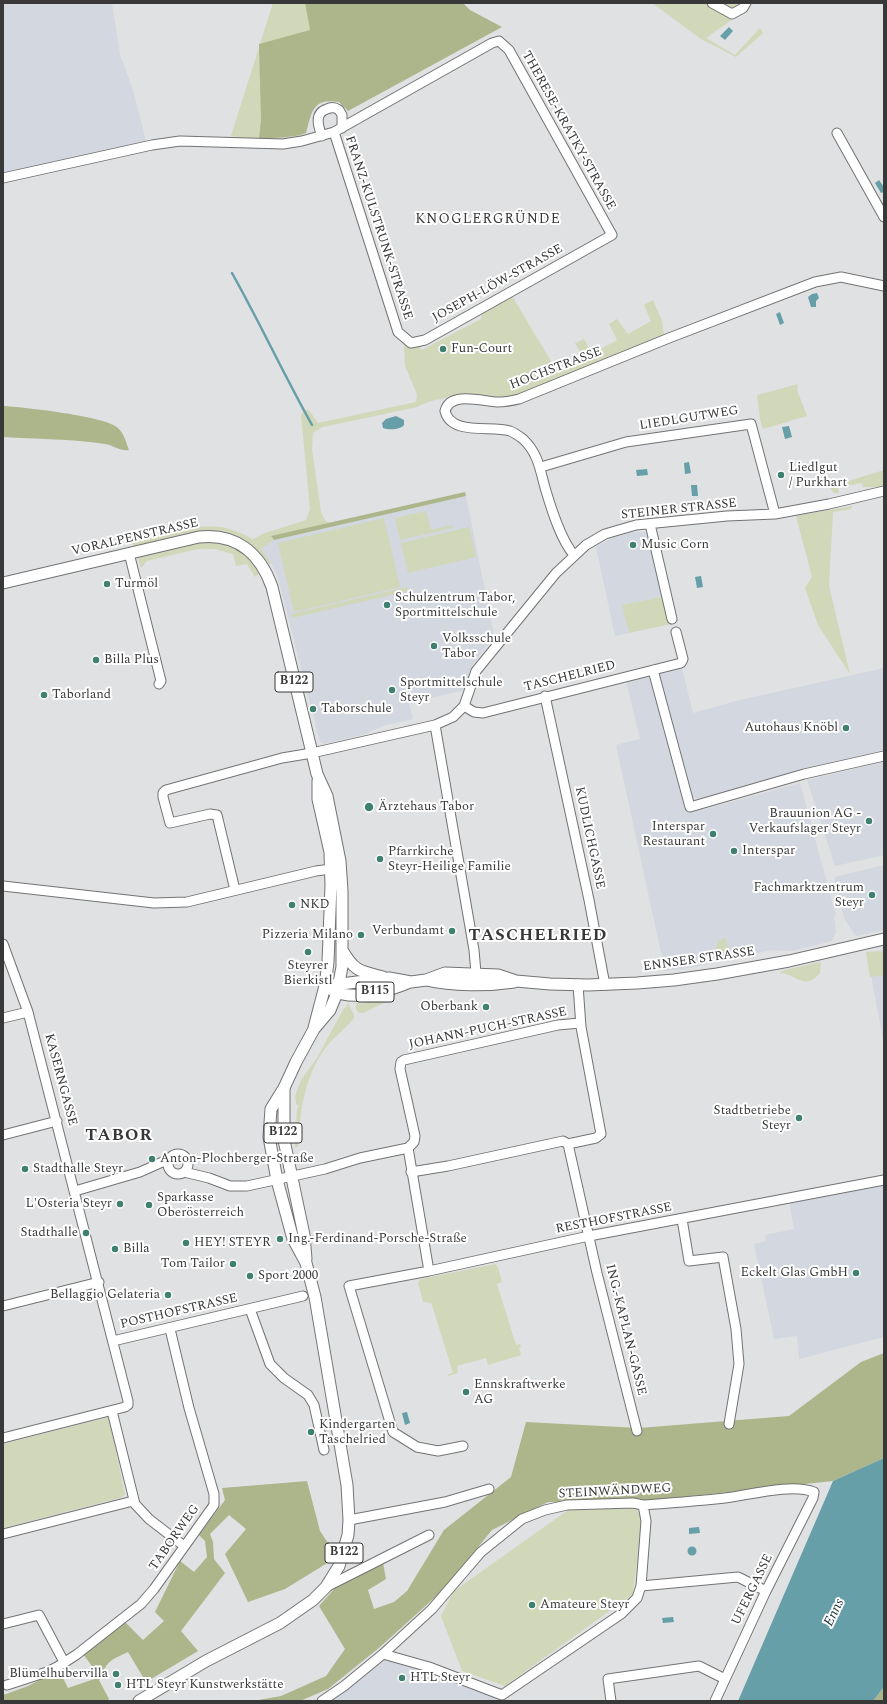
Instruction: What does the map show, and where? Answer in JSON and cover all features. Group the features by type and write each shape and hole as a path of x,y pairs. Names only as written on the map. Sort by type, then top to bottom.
{"main road":[{"name":"VORALPENSTRASSE","path":"3,582 208,536 234,541 255,555 268,575 312,753"},
{"name":"B122","path":"306,1263 293,1239 277,1180 270,1151 269,1123 271,1109 284,1088 314,1029 330,1010 338,988 342,950 342,891 340,861 327,796 317,774 312,753"},
{"name":"B122","path":"314,1029 325,986 328,962 332,869 327,834 318,799 317,774"},
{"name":"ENNSER STRASSE","path":"426,980 443,984 497,984 516,981 578,985 605,985 689,979 789,961 884,939"},
{"path":"342,950 357,969 389,978"},
{"name":"ENNSER STRASSE","path":"338,988 349,996 371,993 391,989 411,982 426,980 445,973 498,975 516,981"},
{"name":"ENNSER STRASSE","path":"325,986 338,988 389,978 411,982"},
{"name":"B122","path":"139,1701 206,1661 280,1623 299,1611 313,1600 326,1586 339,1566 345,1550 350,1520 347,1485 315,1297 306,1263 304,1236 284,1140 284,1088"}],"street":[{"path":"712,3 732,14 743,8 746,3"},
{"name":"THERESE-KRATKY-STRASSE","path":"338,130 492,43 499,41 509,50 612,235"},
{"path":"3,178 152,145 180,141 283,144 322,136 338,130 342,115 339,110 331,107 325,109 318,116 319,128 322,136"},
{"name":"FRANZ-KULSTRUNK-STRASSE","path":"338,130 398,332"},
{"path":"837,133 884,217"},
{"name":"JOSEPH-LÖW-STRASSE","path":"398,332 412,342 425,340 612,235"},
{"name":"HOCHSTRASSE","path":"574,555 567,546 549,500 541,467 531,448 515,433 501,429 466,427 452,423 446,416 445,411 447,405 458,399 498,402 519,399 676,335 790,291 827,279 848,278 884,286"},
{"name":"LIEDLGUTWEG","path":"541,467 626,442 750,423 775,514"},
{"name":"STEINER STRASSE","path":"464,706 476,671 544,586 574,555 586,545 605,534 624,528 650,524 727,516 775,514 844,501 884,491"},
{"path":"650,524 672,619"},
{"path":"129,553 161,681 159,684"},
{"name":"TASCHELRIED","path":"464,706 474,712 483,713 682,662 676,632"},
{"path":"653,670 690,807 804,774 884,756"},
{"name":"KUDLICHGASSE","path":"545,696 605,985"},
{"path":"234,890 216,814 170,823 163,793 166,790 287,757 312,753 435,724 452,717 464,706"},
{"path":"435,724 476,958 476,973"},
{"path":"3,886 154,903 172,903 187,902 316,871 332,869"},
{"name":"KASERNGASSE","path":"3,944 28,1012 99,1282 128,1401 128,1405 125,1408 112,1411"},
{"path":"411,1172 448,1166 563,1141 568,1144 596,1138 601,1134 580,1023 578,985"},
{"path":"3,1018 28,1012"},
{"name":"JOHANN-PUCH-STRASSE","path":"429,1271 411,1172 408,1148 414,1142 415,1136 400,1069 401,1062 404,1060 558,1025 580,1023"},
{"path":"3,1134 57,1120"},
{"name":"ING.-KAPLAN-GASSE","path":"568,1144 637,1431"},
{"path":"169,1159 167,1162 169,1170 175,1175 184,1172 209,1178 235,1187 291,1177 325,1169 360,1158 408,1148"},
{"path":"75,1190 140,1172 177,1154 185,1157 209,1178"},
{"path":"184,1172 188,1165 188,1161"},
{"path":"140,1172 169,1170"},
{"name":"RESTHOFSTRASSE","path":"463,1446 438,1451 417,1447 393,1432 349,1286 429,1271 589,1236 884,1180"},
{"path":"682,1219 689,1261 723,1257 736,1328 739,1364 729,1424"},
{"path":"3,1306 99,1282"},
{"name":"POSTHOFSTRASSE","path":"113,1341 170,1329 303,1296"},
{"name":"POSTHOFSTRASSE","path":"250,1309 270,1364 284,1378 308,1395 314,1404 324,1450"},
{"name":"TABORWEG","path":"8,1685 47,1672 64,1662 141,1604 154,1589 214,1504 215,1500 189,1408 170,1329"},
{"path":"3,1438 112,1411 133,1501 138,1509 184,1546"},
{"path":"350,1520 445,1502 489,1489"},
{"name":"STEINWÄNDWEG","path":"322,1701 344,1686 432,1609 481,1552 522,1519 545,1510 567,1505 632,1503 643,1505 727,1498 774,1490 803,1489 814,1492"},
{"name":"UFERGASSE","path":"715,1701 766,1591 813,1498 814,1492"},
{"path":"3,1534 133,1501"},
{"path":"382,1654 428,1667 503,1698 621,1614 637,1598 641,1586 646,1521 643,1505"},
{"path":"326,1586 429,1535"},
{"path":"641,1586 738,1577 766,1591"},
{"path":"3,1624 39,1615 64,1662"},
{"path":"611,1701 608,1679 699,1666 725,1679"}],"shaded area":[{"path":"3,3 112,3 120,54 133,90 146,141 3,174"},
{"name":"Schulzentrum Tabor, Sportmittelschule","path":"466,496 494,635 471,667 465,690 409,703 413,719 386,725 362,735 323,744 320,742 278,578 271,563 261,549 274,540"},
{"path":"634,532 648,532 662,597 622,605 629,633 615,636 596,547 614,537"},
{"path":"682,668 693,713 740,700 884,668 884,750 794,771 755,784 699,799 692,797 689,794 658,673"},
{"path":"648,676 651,680 685,810 706,809 800,783 836,916 834,917 836,932 832,941 792,951 772,950 695,967 665,971 616,745 640,739 626,681"},
{"path":"884,762 884,855 835,866 807,780"},
{"path":"884,865 884,930 857,936 854,934 844,918 834,877"},
{"path":"884,950 884,1045 867,953"},
{"path":"884,1183 884,1337 799,1359 797,1336 774,1339 754,1244 766,1241 765,1235 794,1229 789,1201"},
{"name":"HTL Steyr","path":"386,1658 499,1698 499,1701 332,1701"}],"green space":[{"path":"273,3 305,3 310,30 261,119 259,137 282,138 306,133 298,137 279,140 259,140 231,136"},
{"path":"305,3 463,3 470,10 502,27 348,111 339,102 323,102 315,108 312,113 306,133 289,137 259,138 261,119 259,44 310,30"},
{"path":"652,3 706,3 733,19 706,38 735,55 760,28 763,33 736,57 701,39"},
{"path":"718,3 743,3 733,10"},
{"path":"512,296 558,373 583,358 575,343 584,339 592,354 617,340 609,324 617,319 628,334 651,321 644,305 653,300 662,321 664,336 515,397 453,397 429,402 417,407 323,427 313,433 312,449 321,512 325,520 330,523 271,537 274,540 261,549 271,563 255,577 247,564 236,566 233,554 215,549 198,549 147,561 141,568 132,541 176,530 210,526 229,529 253,539 265,533 306,520 310,509 301,415 305,410 309,410 318,423 416,402 417,394 405,366 404,343 409,346 420,347 421,350 424,349 481,319 482,313"},
{"path":"798,384 797,390 807,416 763,429 760,419 757,395"},
{"path":"3,406 81,416 110,424 120,430 125,438 129,450 123,450 92,442 3,437"},
{"path":"884,470 884,486 882,487 863,487 862,483 838,487 839,493 834,493 830,488 829,482 836,485"},
{"path":"465,492 466,496 274,540 271,536"},
{"path":"852,506 852,509 833,512 829,586 850,674 818,625 805,588 812,577 796,516"},
{"path":"426,511 431,530 452,525 453,528 400,540 395,518"},
{"path":"384,518 400,587 294,612 278,543"},
{"path":"469,527 476,557 408,573 401,543"},
{"path":"650,532 671,624 629,633 622,605 662,597"},
{"path":"407,587 408,591 292,618 291,614"},
{"path":"725,938 732,957 722,958 715,952 718,941"},
{"path":"866,952 884,952 884,975 870,977"},
{"path":"821,962 820,973 809,981 800,980 779,973 785,970"},
{"path":"372,999 388,1001 363,1013 359,1013 356,1009 356,1001 360,1004 368,1002"},
{"path":"349,1003 354,1014 354,1018 326,1047 308,1082 304,1095 300,1120 298,1147 295,1147 297,1109 299,1106 296,1104 295,1096 301,1080 317,1058 343,1010"},
{"path":"495,1264 498,1267 502,1282 497,1284 516,1345 520,1344 521,1347 519,1348 521,1355 488,1365 486,1358 457,1366 458,1373 448,1376 448,1374 453,1373 432,1305 431,1303 423,1302 418,1282 421,1279"},
{"path":"884,1353 884,1458 833,1481 644,1501 548,1502 492,1530 442,1591 380,1647 328,1689 300,1701 253,1701 281,1696 326,1676 345,1649 319,1606 335,1588 383,1563 386,1579 368,1590 374,1609 394,1602 407,1591 444,1530 511,1477 526,1422 639,1428 789,1416 861,1362"},
{"path":"109,1417 125,1495 120,1498 3,1528 3,1444"},
{"path":"307,1481 320,1531 334,1552 329,1562 285,1589 248,1602 225,1554 246,1529 229,1515 210,1534 213,1542 214,1559 225,1573 181,1631 198,1651 146,1682 128,1652 117,1657 107,1665 99,1680 109,1699 107,1701 3,1701 3,1695 28,1686 59,1670 68,1688 100,1677 83,1654 125,1622 143,1640 164,1621 155,1612 180,1561 194,1572 207,1557 205,1541 199,1535 225,1500 222,1488"},
{"name":"Amateure Steyr","path":"571,1508 636,1508 642,1519 633,1594 505,1686 462,1671 441,1616 454,1591"},
{"path":"884,1687 884,1701 873,1701"}],"water":[{"path":"729,27 733,31 725,40 720,36"},
{"path":"879,180 884,187 884,192 881,193 875,183"},
{"path":"817,293 819,298 816,301 816,307 811,307 808,297"},
{"path":"780,312 784,323 780,325 776,314"},
{"path":"396,416 404,420 404,425 402,427 394,429 383,428 382,423 386,419"},
{"path":"789,426 792,437 785,439 782,427"},
{"path":"689,462 691,473 685,474 684,463"},
{"path":"647,469 648,475 637,476 636,470"},
{"path":"691,485 697,485 698,496 692,496"},
{"path":"701,576 703,587 697,588 695,577"},
{"path":"407,1412 410,1423 405,1425 402,1413"},
{"name":"Enns","path":"884,1458 884,1687 873,1701 738,1701 833,1481"},
{"path":"699,1527 700,1533 689,1534 689,1528"},
{"path":"690,1547 694,1547 696,1551 694,1555 690,1555 688,1553 688,1549"},
{"path":"673,1617 674,1622 663,1623 662,1618"}],"waterway":[{"path":"232,273 312,425"}],"place":[{"name":"Fun-Court","path":"443,349"},
{"name":"Liedlgut / Purkhart","path":"781,475"},
{"name":"Music Corn","path":"633,545"},
{"name":"Turmöl","path":"107,584"},
{"name":"Schulzentrum Tabor, Sportmittelschule","path":"387,605"},
{"name":"Volksschule Tabor","path":"434,646"},
{"name":"Billa Plus","path":"96,660"},
{"name":"Sportmittelschule Steyr","path":"392,690"},
{"name":"Taborland","path":"44,695"},
{"name":"Taborschule","path":"313,709"},
{"name":"Autohaus Knöbl","path":"846,728"},
{"name":"Ärztehaus Tabor","path":"369,807"},
{"name":"Brauunion AG - Verkaufslager Steyr","path":"869,821"},
{"name":"Interspar Restaurant","path":"713,834"},
{"name":"Interspar","path":"734,851"},
{"name":"Pfarrkirche Steyr-Heilige Familie","path":"380,859"},
{"name":"Fachmarktzentrum Steyr","path":"872,895"},
{"name":"NKD","path":"292,905"},
{"name":"Verbundamt","path":"452,931"},
{"name":"Pizzeria Milano","path":"361,935"},
{"name":"Steyrer Bierkistl","path":"308,952"},
{"name":"Oberbank","path":"486,1007"},
{"name":"Stadtbetriebe Steyr","path":"799,1118"},
{"name":"Anton-Plochberger-Straße","path":"152,1159"},
{"name":"Stadthalle Steyr","path":"25,1169"},
{"name":"L'Osteria Steyr","path":"120,1204"},
{"name":"Sparkasse Oberösterreich","path":"149,1205"},
{"name":"Stadthalle","path":"86,1233"},
{"name":"Ing.-Ferdinand-Porsche-Straße","path":"280,1239"},
{"name":"HEY! STEYR","path":"186,1243"},
{"name":"Billa","path":"115,1249"},
{"name":"Tom Tailor","path":"233,1264"},
{"name":"Eckelt Glas GmbH","path":"856,1273"},
{"name":"Sport 2000","path":"250,1276"},
{"name":"Bellaggio Gelateria","path":"168,1295"},
{"name":"Ennskraftwerke AG","path":"466,1392"},
{"name":"Kindergarten Taschelried","path":"311,1432"},
{"name":"Amateure Steyr","path":"532,1605"},
{"name":"Blümelhubervilla","path":"116,1674"},
{"name":"HTL Steyr","path":"402,1678"},
{"name":"HTL Steyr Kunstwerkstätte","path":"118,1685"}],"district":[{"name":"KNOGLERGRÜNDE","path":"488,220"},
{"name":"TASCHELRIED","path":"538,937"},
{"name":"TABOR","path":"119,1137"}]}
